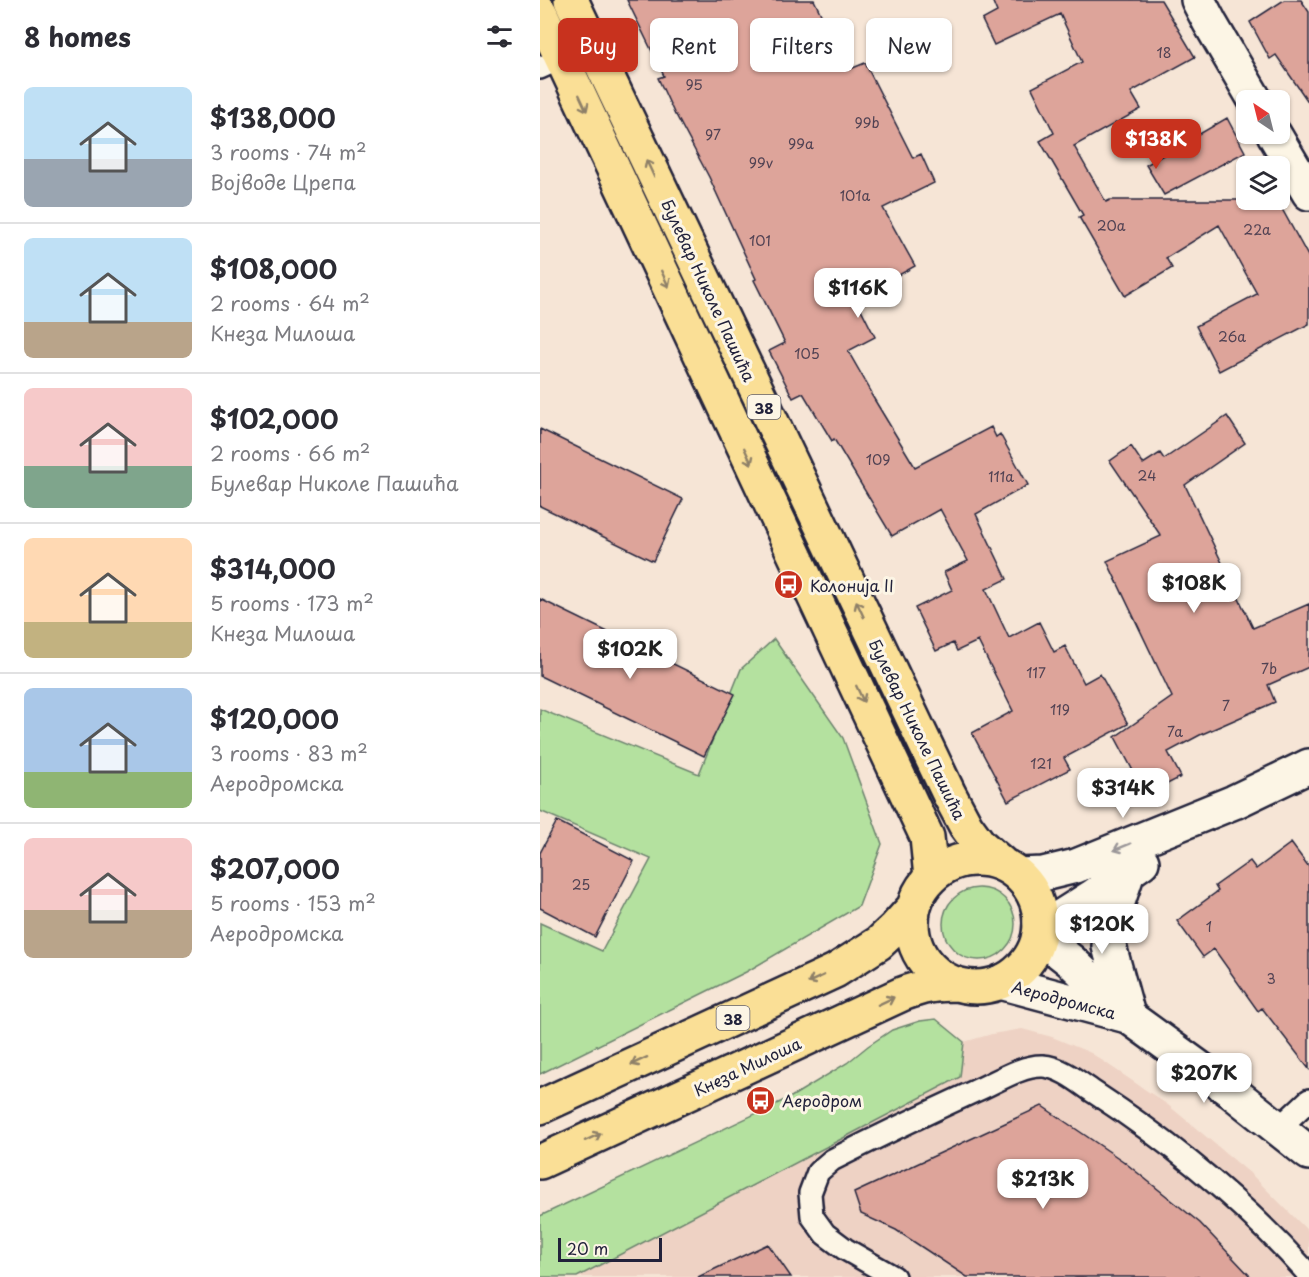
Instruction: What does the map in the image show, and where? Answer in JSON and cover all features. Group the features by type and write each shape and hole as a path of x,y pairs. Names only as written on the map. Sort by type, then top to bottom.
{"main road":[{"name":"Булевар Николе Пашића","path":"571,0 949,794 966,826 980,845 1010,869"},
{"name":"38","path":"540,12 551,63 927,837 931,877"},
{"path":"856,958 880,928 907,884 910,859 903,787"},
{"name":"38","path":"540,1107 836,970 879,943 896,928 913,908 931,877 946,866 964,860 982,859 1010,869 1030,888 1038,905 1039,929 1031,955 1018,971 1000,982 979,987 957,984 932,970 915,946 911,927 913,908"},
{"name":"Кнеза Милоша","path":"540,1162 902,994 937,984 957,984"}],"street":[{"path":"1198,0 1249,90"},
{"path":"1281,144 1309,193"},
{"path":"1010,869 1043,874 1076,866 1234,802 1309,766"},
{"path":"1039,929 1092,897 1129,869 1234,802"},
{"path":"1129,869 1111,923 1109,946 1129,1017"},
{"name":"Аеродромска","path":"1039,929 1129,1017 1231,1091 1309,1152"},
{"name":"Аеродромска","path":"1000,982 1129,1017"}],"lane":[{"path":"894,1277 845,1249 825,1234 812,1216 810,1193 818,1172 832,1160 952,1101 1027,1068 1043,1066 1059,1071 1106,1100 1203,1173 1256,1220 1309,1275"},
{"path":"1278,1129 1309,1100"}],"shaded area":[{"path":"1022,1029 1052,1037 1091,1053 1168,1105 1251,1174 1309,1232 1309,1277 577,1277 960,1077 964,1042"}],"green space":[{"path":"774,639 843,738 882,844 859,906 746,972 540,1074 540,923 602,951 651,859 540,811 540,709 699,774 741,669"},
{"path":"986,888 1005,898 1013,910 1015,924 1013,938 1005,950 993,958 972,960 953,950 945,938 943,917 953,898 965,890"},
{"path":"936,1019 964,1042 960,1077 577,1277 540,1277 540,1216 791,1097 847,1063 892,1030 920,1021"}],"building":[{"path":"627,0 814,0 823,18 750,18 750,72 854,72 854,68 865,63 866,72 870,72 913,158 921,154 934,183 883,208 915,266 856,299 875,337 848,351 915,467 991,427 996,437 1000,434 1028,485 976,514 1007,579 986,589 1009,638 1039,622 1054,652 1065,646 1084,683 1100,674 1128,724 1064,758 1070,769 1008,801 972,733 1013,711 978,641 957,651 953,643 936,651 915,608 952,590 944,572 968,561 940,509 892,536 834,439 832,441 803,393 793,398 769,351 785,343 754,280 756,279 709,177 675,115 658,78 664,76 662,72 738,72 738,18 650,18 650,47 638,18 636,18"},
{"path":"992,0 1161,0 1195,57 1131,92 1141,109 1074,146 1106,202 1110,200 1236,200 1236,210 1283,210 1309,258 1309,324 1219,371 1196,326 1257,294 1219,225 1166,258 1172,268 1125,296 1079,217 1083,215 1040,141 1054,133 1032,88 1082,62 1060,14 994,45 982,20 997,12"},
{"path":"1284,0 1301,0 1309,12 1309,103 1276,55 1270,59 1250,22"},
{"path":"1227,118 1236,135 1236,144 1241,144 1245,152 1164,195 1146,165"},
{"path":"1227,416 1245,443 1185,485 1253,628 1309,604 1309,667 1268,685 1275,702 1200,735 1168,752 1181,777 1146,795 1115,737 1172,697 1107,561 1161,536 1110,461 1131,446 1143,464 1160,453 1164,459"},
{"path":"540,429 683,499 653,561 540,506"},
{"path":"540,599 735,694 704,756 540,676"},
{"path":"557,821 634,861 595,937 540,908 540,853"},
{"path":"1291,843 1309,867 1309,1069 1262,1008 1258,1011 1214,949 1203,957 1177,921 1218,891 1215,886 1250,861 1256,869"},
{"path":"1042,1106 1123,1161 1200,1223 1251,1277 967,1277 896,1230 861,1214 854,1193"},
{"path":"768,1244 791,1277 698,1277"}],"place":[{"name":"Колонија II","path":"789,585"},
{"name":"Аеродром","path":"761,1100"}]}
